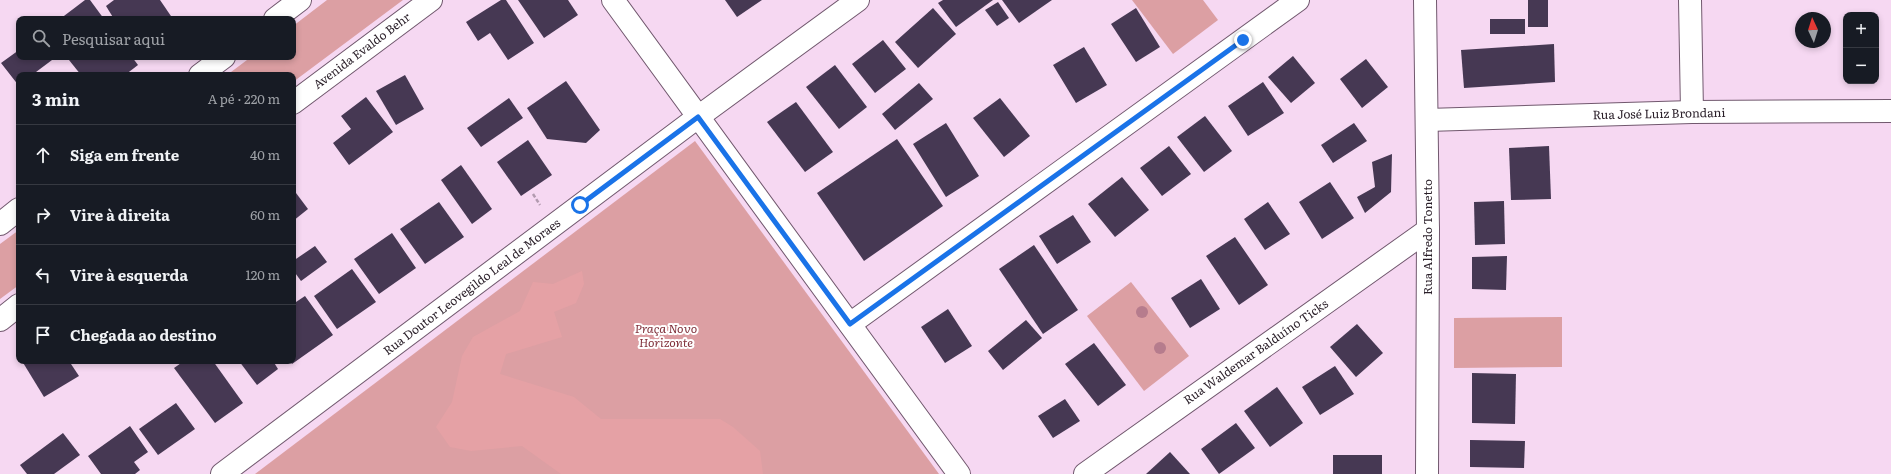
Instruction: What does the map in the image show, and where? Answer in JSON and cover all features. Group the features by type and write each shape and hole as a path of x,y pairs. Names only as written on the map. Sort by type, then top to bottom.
{"street":[{"path":"279,16 300,0"},
{"name":"Avenida Evaldo Behr","path":"296,100 431,0"},
{"path":"613,0 959,474"},
{"name":"Rua Doutor Leovegildo Leal de Moraes","path":"222,474 698,117 858,0"},
{"path":"850,324 1298,0"},
{"name":"Rua Alfredo Tonetto","path":"1425,0 1428,230 1427,474"},
{"path":"1690,0 1692,112"},
{"path":"204,72 220,60"},
{"name":"Rua José Luiz Brondani","path":"1427,120 1692,112 1891,111"},
{"path":"0,224 16,211"},
{"name":"Rua Waldemar Balduíno Ticks","path":"1085,474 1428,230"},
{"path":"0,320 16,308"}],"path":[{"path":"533,194 541,207"}],"green space":[{"path":"327,0 403,0 296,80 296,72 231,72 247,60 296,60 296,24"},
{"path":"1132,0 1203,0 1218,20 1173,54"},
{"name":"Praça Novo Horizonte","path":"695,141 939,474 255,474"},
{"path":"16,232 16,287 0,299 0,244"},
{"path":"1131,282 1189,356 1144,391 1087,316"},
{"path":"1562,317 1562,367 1454,368 1454,318"}],"shaded area":[{"path":"582,271 584,284 576,303 554,312 562,337 506,354 500,374 574,397 601,419 720,419 733,427 760,451 763,474 561,474 522,446 471,451 450,447 436,427 452,402 462,356 473,337 520,311 533,282 553,284"}],"building":[{"path":"85,0 90,0 102,16 64,16"},
{"path":"114,0 160,0 171,16 112,16 106,6"},
{"path":"501,0 506,0 534,43 508,60 490,33 478,41 466,22"},
{"path":"518,0 568,0 578,15 544,38"},
{"path":"725,0 762,0 737,17"},
{"path":"943,0 993,0 956,27 938,3"},
{"path":"1002,0 1052,0 1019,23"},
{"path":"1528,0 1548,0 1548,27 1528,27"},
{"path":"998,2 1009,18 997,26 985,10"},
{"path":"933,8 956,34 918,68 895,42"},
{"path":"1136,8 1160,47 1136,62 1111,24"},
{"path":"1490,19 1525,19 1525,34 1490,34"},
{"path":"883,40 906,69 875,93 852,64"},
{"path":"1554,44 1555,82 1464,88 1461,50"},
{"path":"1084,47 1107,85 1076,103 1053,65"},
{"path":"16,52 16,60 52,60 36,72 16,72 16,82 1,63"},
{"path":"1293,56 1315,83 1291,103 1268,77"},
{"path":"1366,59 1388,87 1362,108 1340,79"},
{"path":"69,60 134,60 138,65 129,72 79,72"},
{"path":"835,65 867,107 839,129 806,87"},
{"path":"405,75 424,109 396,125 376,91"},
{"path":"566,81 600,130 586,143 547,139 527,108"},
{"path":"1263,82 1284,113 1248,136 1228,106"},
{"path":"919,83 933,99 895,130 882,114"},
{"path":"366,97 393,132 349,165 333,143 351,129 341,116"},
{"path":"509,98 523,118 481,147 467,128"},
{"path":"1000,98 1030,136 1004,157 973,118"},
{"path":"796,102 833,152 805,172 767,122"},
{"path":"1205,116 1232,151 1204,172 1177,137"},
{"path":"946,123 979,176 946,197 913,144"},
{"path":"1354,123 1367,141 1333,163 1321,145"},
{"path":"897,139 943,206 864,261 817,193"},
{"path":"528,140 552,175 521,196 497,162"},
{"path":"1169,146 1191,174 1162,196 1140,168"},
{"path":"1549,146 1551,199 1511,200 1509,148"},
{"path":"1392,154 1391,192 1365,213 1357,197 1375,187 1372,162"},
{"path":"461,165 492,209 472,224 441,180"},
{"path":"1122,177 1149,210 1115,237 1088,204"},
{"path":"1330,182 1354,218 1322,239 1299,202"},
{"path":"296,193 308,209 296,219"},
{"path":"1504,201 1505,244 1475,245 1474,202"},
{"path":"439,202 464,237 425,264 400,229"},
{"path":"1268,202 1290,234 1265,250 1244,219"},
{"path":"1073,215 1091,242 1057,264 1039,236"},
{"path":"392,233 416,268 379,294 354,259"},
{"path":"1235,237 1268,285 1239,305 1206,256"},
{"path":"1034,245 1078,310 1043,334 999,269"},
{"path":"315,246 327,262 301,281 296,274 296,259"},
{"path":"1507,256 1506,290 1472,289 1472,257"},
{"path":"352,269 376,302 337,329 314,296"},
{"path":"1201,279 1220,309 1190,328 1171,298"},
{"path":"305,296 333,335 296,361 296,302"},
{"path":"948,309 972,346 945,363 921,327"},
{"path":"1026,320 1042,338 1003,370 988,351"},
{"path":"1357,324 1383,353 1356,377 1330,347"},
{"path":"1094,343 1126,385 1098,406 1065,364"},
{"path":"24,364 71,364 79,376 44,397"},
{"path":"180,364 215,364 243,403 215,423 174,368"},
{"path":"241,364 275,364 278,369 257,385"},
{"path":"1335,366 1354,394 1320,415 1302,387"},
{"path":"1472,373 1516,374 1515,424 1472,423"},
{"path":"1277,387 1303,423 1270,447 1244,411"},
{"path":"1065,399 1080,421 1053,438 1038,416"},
{"path":"176,403 195,429 158,455 139,429"},
{"path":"1236,423 1255,448 1219,474 1201,449"},
{"path":"130,426 148,452 134,462 140,470 135,474 101,474 88,456"},
{"path":"63,433 80,455 54,474 27,474 20,465"},
{"path":"1470,440 1525,441 1524,468 1470,467"},
{"path":"1170,452 1190,474 1146,474"},
{"path":"1333,455 1382,455 1382,474 1333,474"}],"route":[{"path":"580,205 698,117 850,324 1243,40"}]}
